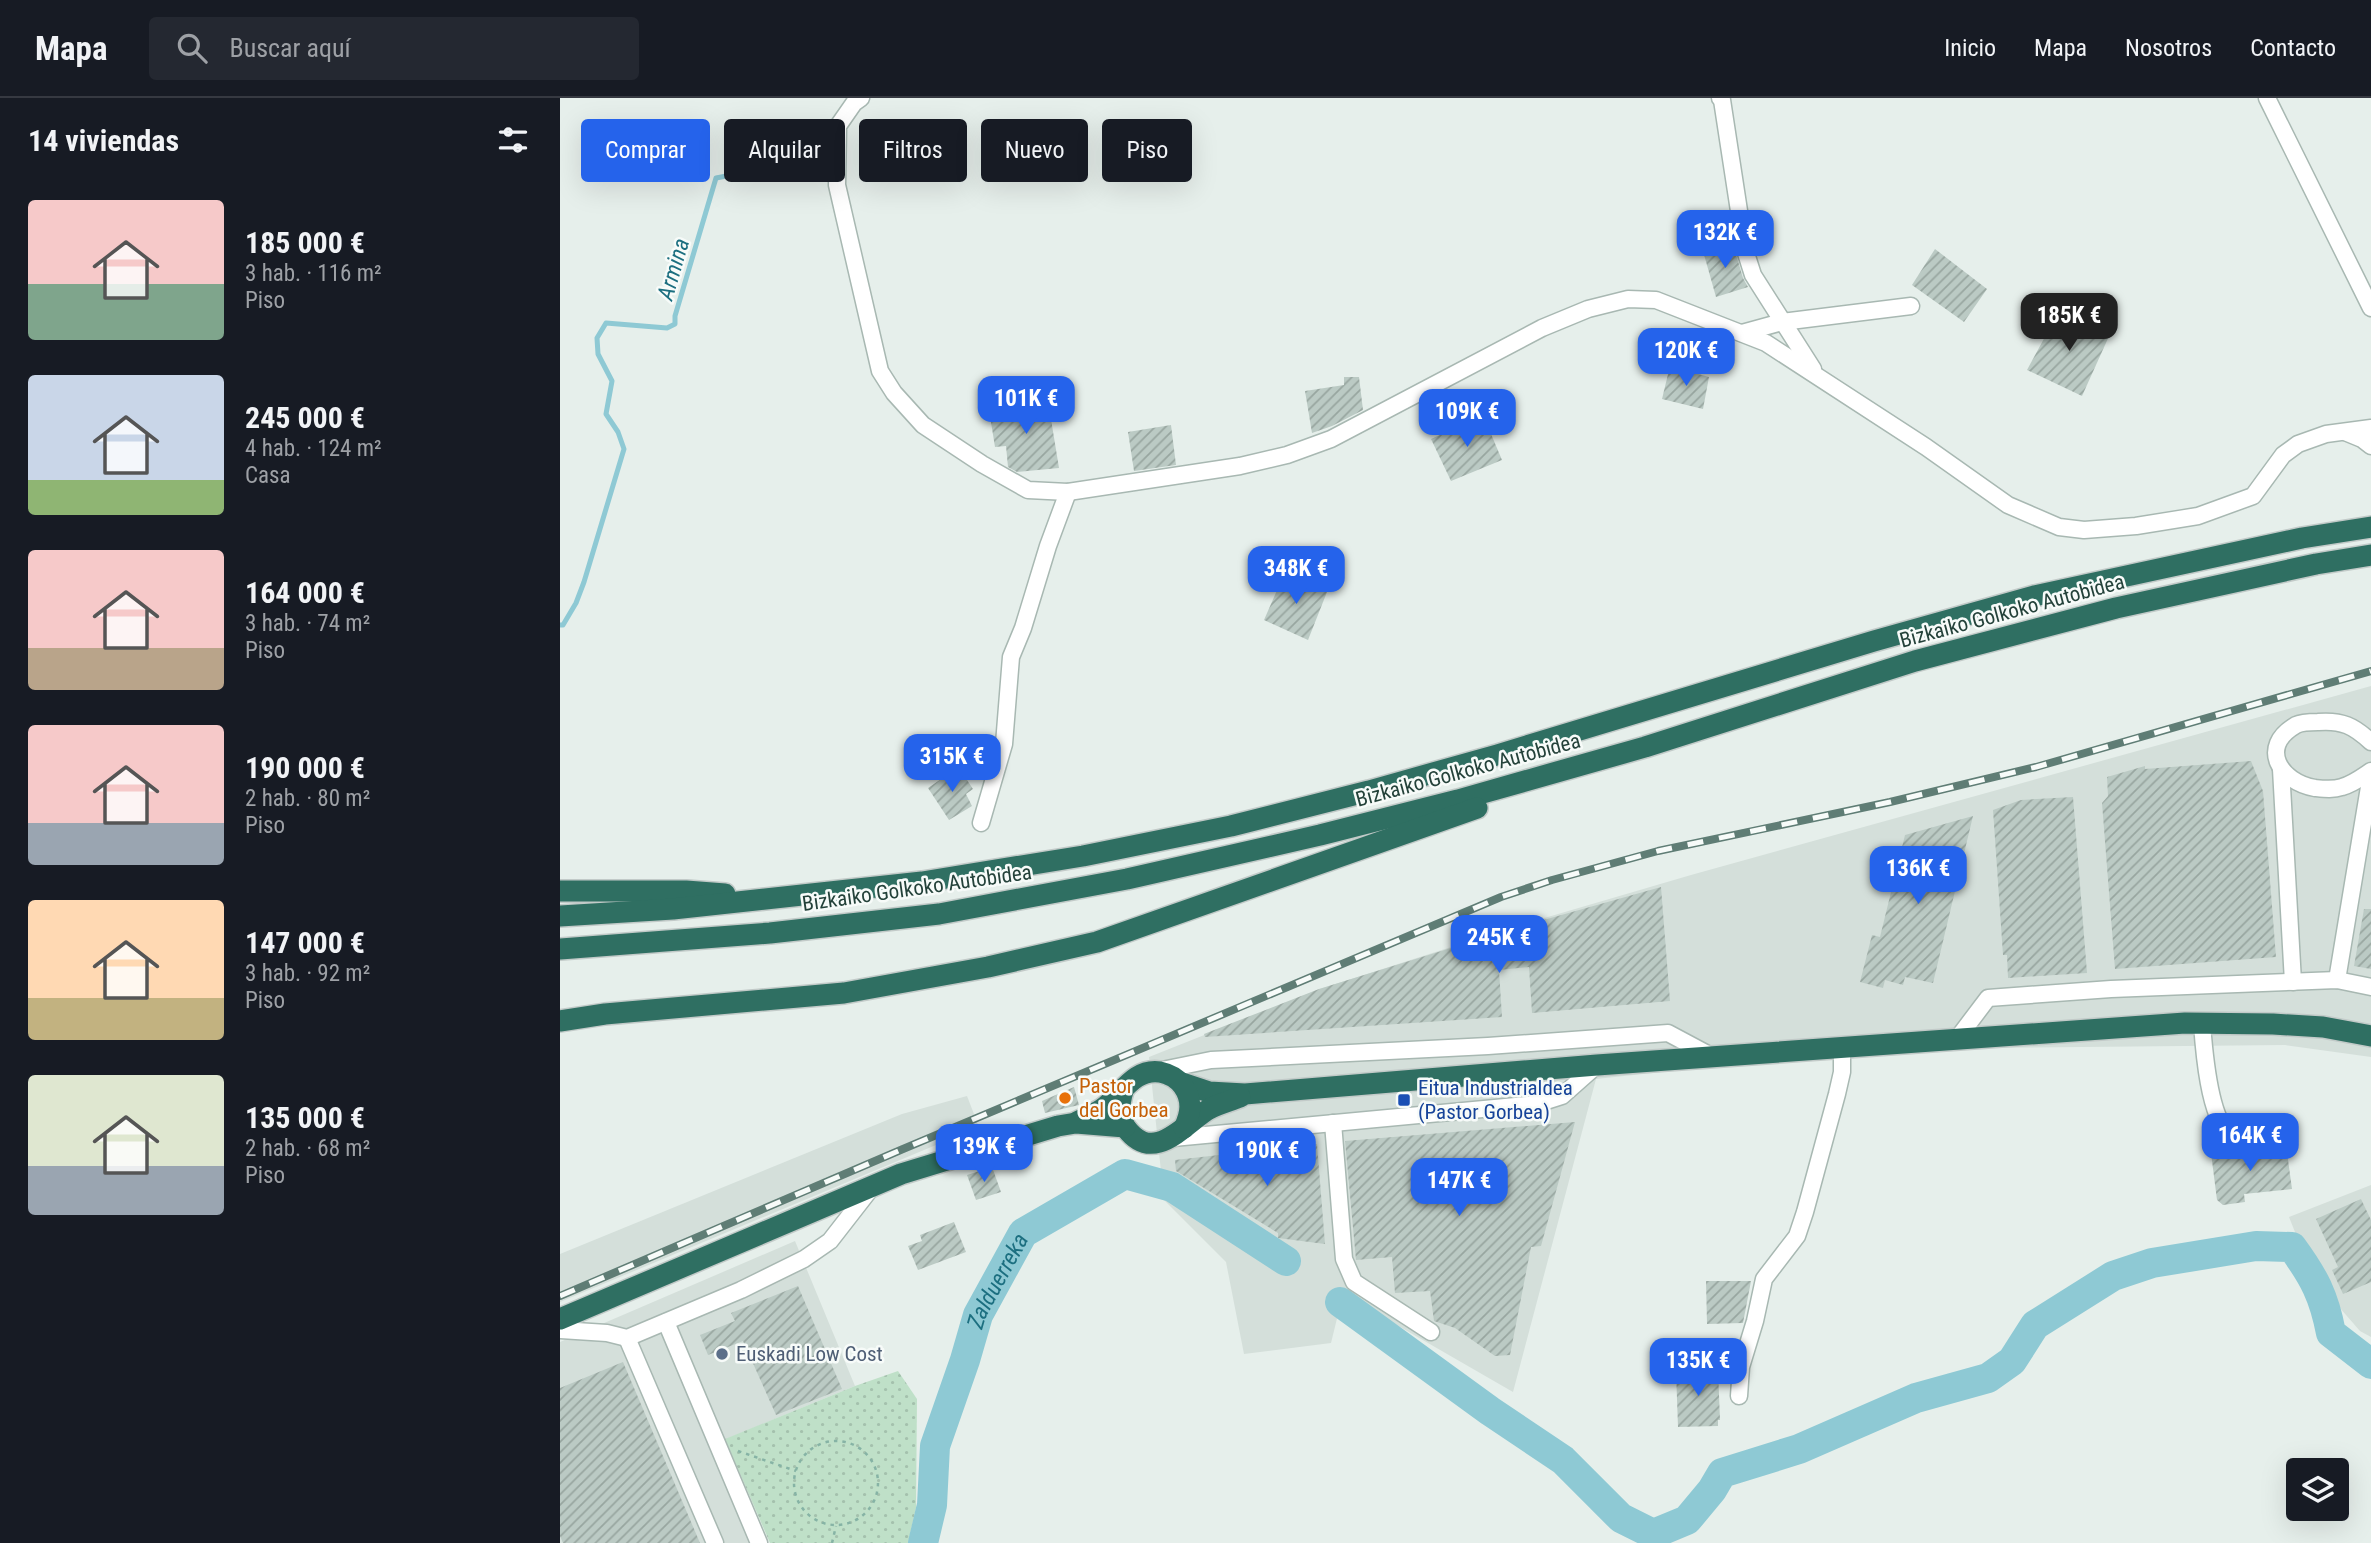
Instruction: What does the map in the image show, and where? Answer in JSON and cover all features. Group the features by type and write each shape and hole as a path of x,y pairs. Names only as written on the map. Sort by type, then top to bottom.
{"highway":[{"name":"Bizkaiko Golkoko Autobidea","path":"560,916 673,909 922,882 1083,856 1231,826 1497,755 1874,641 2034,596 2302,538 2371,527"},
{"name":"Bizkaiko Golkoko Autobidea","path":"560,949 770,933 926,915 1087,887 1320,835 1458,800 1644,747 1915,661 2116,608 2316,564 2371,555"},
{"path":"560,1021 604,1014 844,993 988,967 1097,942 1266,884 1644,747"},
{"path":"560,891 686,891 776,898"},
{"path":"560,1319 901,1174 995,1144 1076,1123 1102,1109 1136,1077 1155,1072 1209,1092 1245,1094 1597,1065 2202,1024 2323,1027 2371,1036"},
{"path":"1179,1133 1189,1117 1191,1105 1182,1083"},
{"path":"1123,1091 1119,1110 1125,1127 1133,1135 1153,1143 1163,1142 1209,1109 1245,1094"},
{"path":"1076,1123 1125,1127"}],"street":[{"path":"861,98 854,103 838,126 837,185 880,371 894,393 923,425 1028,490 1068,492 1240,466 1287,455 1331,439 1542,328 1588,309 1629,299 1656,300 1766,343 1926,447 2008,505 2059,527 2084,530 2136,526 2197,516 2253,496 2283,455 2298,444 2326,434 2371,428"},
{"path":"1720,98 1727,122 1745,250 1753,275 1816,374"},
{"path":"2267,98 2371,308"},
{"path":"1742,333 1782,322 1911,306"},
{"path":"2345,432 2371,446"},
{"path":"981,823 1004,744 1011,657 1068,492"},
{"path":"2371,743 2356,728 2333,721 2298,724 2283,737 2278,746 2277,761 2294,782 2327,789 2340,788 2371,773"},
{"path":"2281,769 2293,982"},
{"path":"2337,980 2371,773"},
{"path":"1957,1039 1988,998 2111,989 2337,980 2371,987"},
{"path":"2202,1024 2216,1117 2230,1135 2249,1140 2277,1139"},
{"path":"1155,1072 1211,1060 1488,1046 1668,1033 1713,1057"},
{"path":"1739,1396 1741,1367 1755,1321 1763,1279 1797,1236 1805,1212 1842,1072 1842,1048"},
{"path":"1179,1133 1333,1123 1537,1104 1562,1096 1597,1065"},
{"path":"1333,1123 1344,1259 1354,1282 1431,1332"},
{"path":"560,1330 607,1333 627,1338 741,1290 804,1259 830,1241 874,1185"},
{"path":"666,1322 759,1543"},
{"path":"627,1338 715,1543"}],"path":[{"path":"846,1441 869,1455 876,1467 877,1494 872,1506 850,1523 823,1523 810,1516 800,1505 795,1492 796,1471 806,1452 818,1444 846,1441"},
{"path":"721,1452 740,1451 796,1471"},
{"path":"832,1543 837,1525"}],"shaded area":[{"path":"2371,686 2371,1057 2285,1045 1986,1048 1823,1055 1596,1079 1513,1392 1343,1294 1331,1343 1244,1354 1226,1262 1164,1200 1149,1057 1320,989 1504,930 1691,875"},
{"path":"967,1096 979,1127 560,1302 560,1254 902,1114"},
{"path":"2371,1185 2371,1337 2360,1331 2313,1277 2289,1217"},
{"path":"795,1241 855,1386 726,1439 768,1543 560,1543 560,1342"}],"green space":[{"path":"898,1371 917,1399 916,1508 908,1543 770,1543 725,1439"}],"building":[{"path":"1733,244 1748,287 1716,297 1703,251"},
{"path":"1935,249 1987,289 1964,322 1912,285"},
{"path":"2059,311 2110,334 2082,396 2027,370"},
{"path":"1670,366 1709,377 1703,409 1662,399"},
{"path":"1344,377 1359,377 1363,410 1312,433 1305,391 1344,385"},
{"path":"1048,401 1059,468 1017,472 1008,467 1006,446 995,447 989,410"},
{"path":"1483,415 1502,460 1451,481 1431,439"},
{"path":"1171,425 1176,465 1134,471 1128,432"},
{"path":"1285,572 1327,592 1308,640 1264,620"},
{"path":"2251,761 2263,791 2276,957 2115,969 2102,803 2108,796 2107,777 2145,766 2145,769"},
{"path":"961,771 973,789 966,794 972,806 949,820 928,788 950,773 954,776"},
{"path":"2073,797 2087,973 2008,978 2007,955 2003,955 1993,810 2021,800"},
{"path":"1973,816 1933,983 1905,977 1903,985 1885,980 1883,988 1860,982 1872,935 1880,937 1905,835"},
{"path":"1661,887 1670,1001 1532,1013 1529,967 1499,970 1502,1017 1205,1037 1204,1034 1319,989 1512,929"},
{"path":"2364,909 2371,909 2371,969 2354,966"},
{"path":"1074,1087 1079,1105 1045,1113 1042,1101"},
{"path":"1575,1122 1541,1246 1531,1247 1510,1355 1495,1356 1455,1328 1434,1321 1430,1291 1395,1293 1392,1257 1356,1260 1345,1141"},
{"path":"1317,1144 1325,1244 1278,1238 1278,1233 1176,1171 1175,1160"},
{"path":"2286,1145 2292,1189 2244,1194 2245,1202 2223,1205 2217,1200 2211,1153 2277,1149"},
{"path":"992,1167 1001,1192 976,1200 967,1175"},
{"path":"2361,1199 2371,1220 2371,1282 2343,1294 2332,1270 2338,1267 2316,1219"},
{"path":"954,1222 966,1252 918,1270 908,1246 922,1241 920,1235"},
{"path":"1706,1281 1751,1281 1743,1323 1707,1324"},
{"path":"798,1286 842,1389 776,1415 743,1341 708,1355 700,1335 735,1321 731,1313"},
{"path":"623,1362 700,1543 563,1543 560,1536 560,1388"},
{"path":"1718,1370 1718,1426 1678,1427 1676,1371"}],"waterway":[{"name":"Armina","path":"560,625 563,625 576,603 584,582 624,449 618,432 606,414 612,381 598,354 597,338 606,323 667,328 675,324 675,316 716,178 724,176"},
{"name":"Zalduerreka","path":"923,1543 932,1505 935,1446 978,1315 1023,1233 1125,1174 1172,1187 1286,1261"},
{"path":"1340,1302 1490,1411 1563,1460 1621,1518 1653,1534 1687,1520 1712,1490 1722,1473 1799,1449 1916,1398 1988,1378 2012,1361 2035,1325 2113,1276 2152,1263 2256,1246 2292,1247 2317,1287 2331,1333 2371,1364"}],"railway":[{"path":"560,1296 1501,897 1658,851 1890,802 2036,767 2371,671"}],"place":[{"name":"Pastor del Gorbea","path":"1065,1098"},
{"name":"Eitua Industrialdea (Pastor Gorbea)","path":"1404,1100"},
{"name":"Euskadi Low Cost","path":"722,1354"}]}
